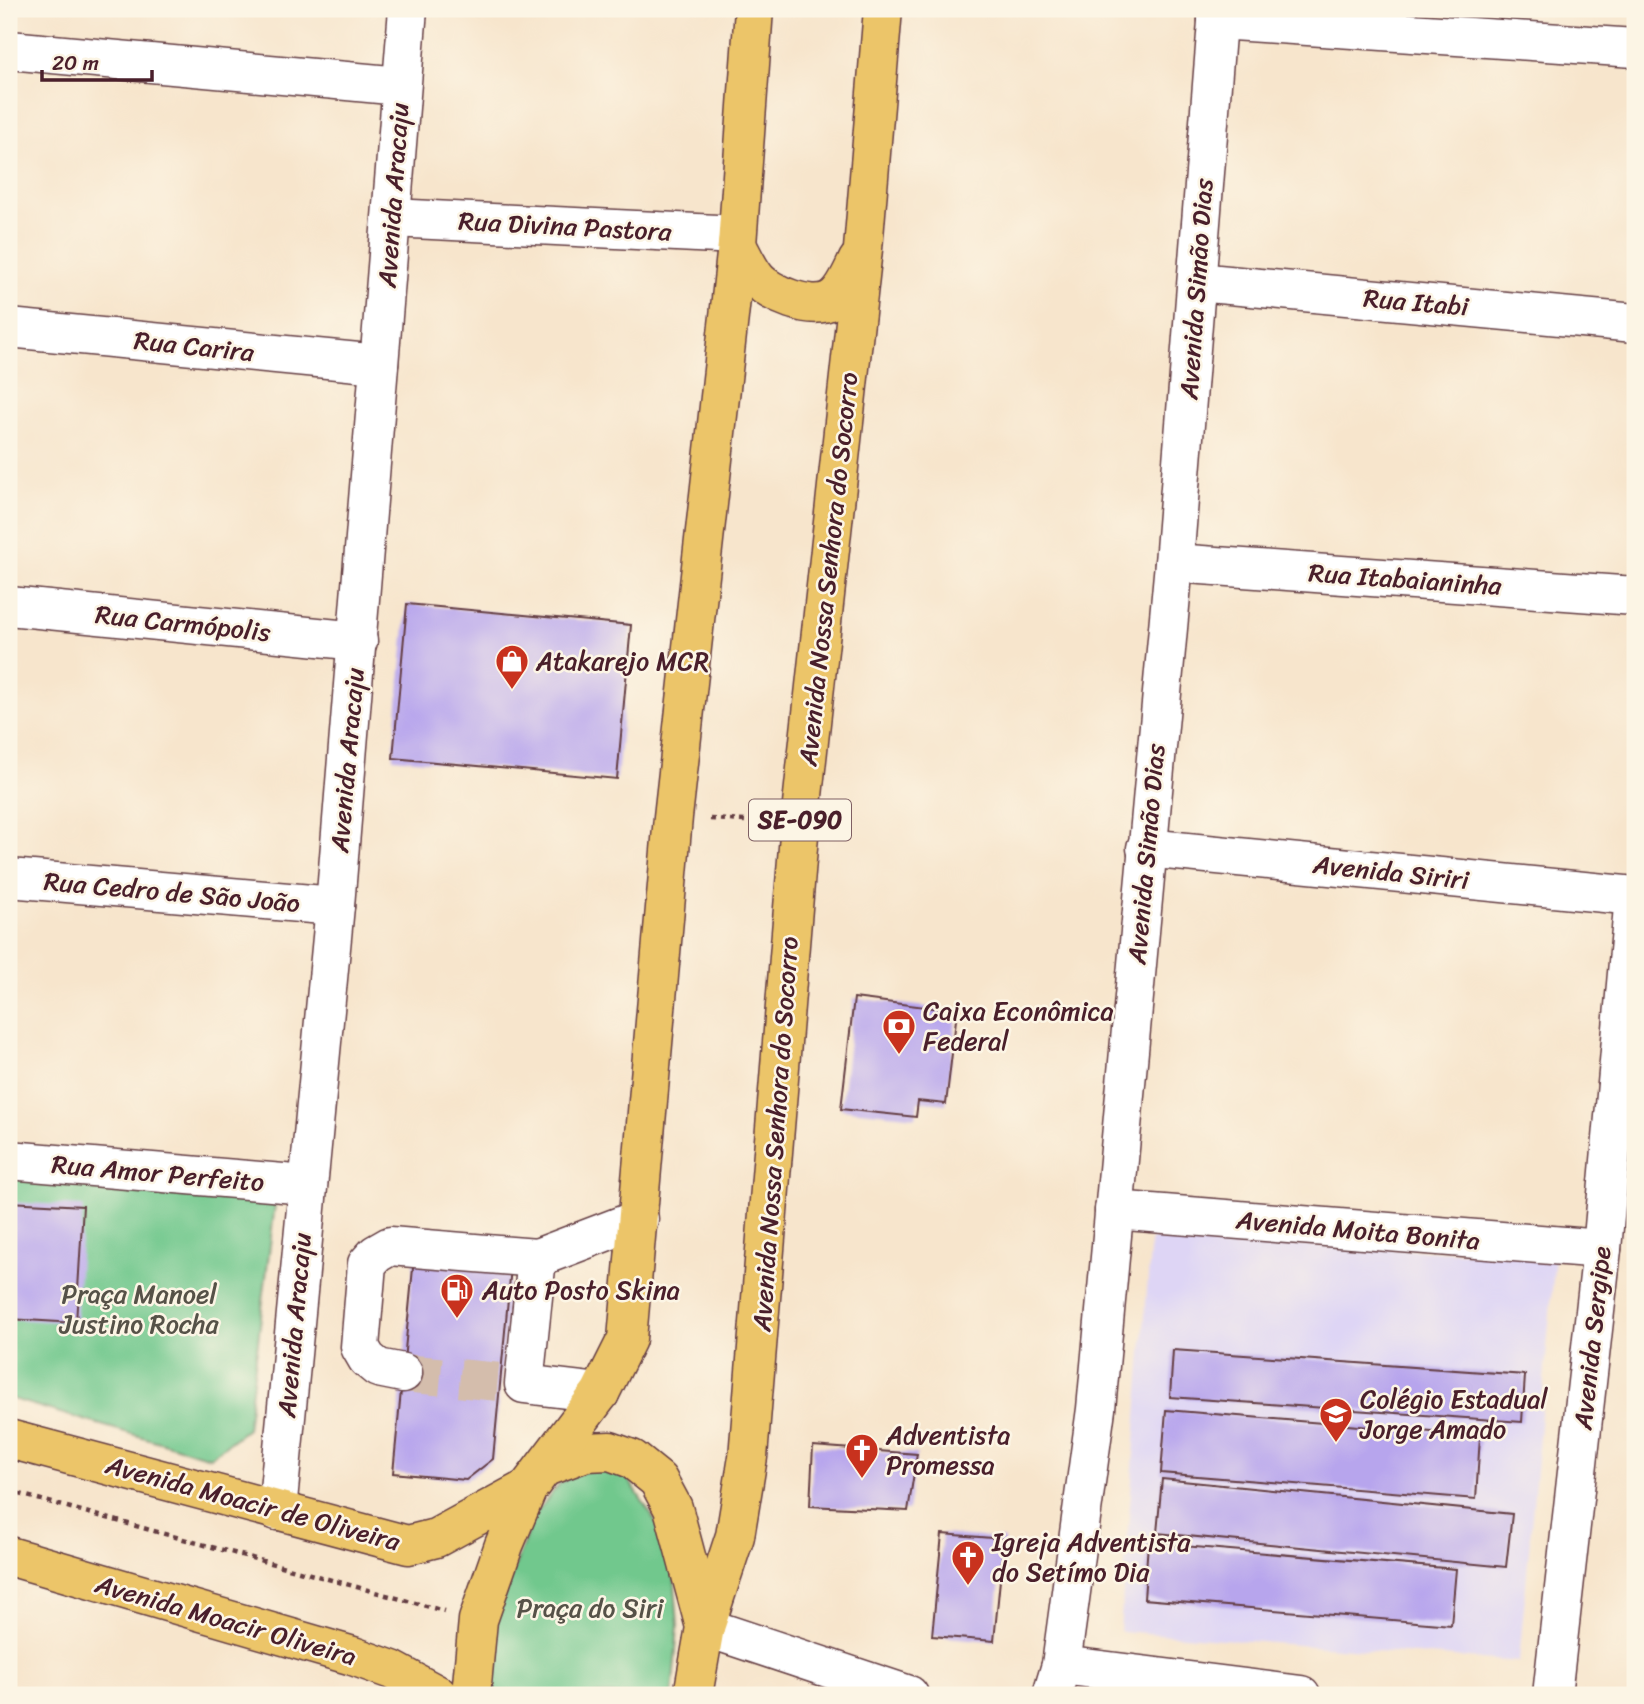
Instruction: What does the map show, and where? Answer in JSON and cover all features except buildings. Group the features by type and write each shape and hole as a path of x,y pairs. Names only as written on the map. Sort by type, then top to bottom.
{"main road":[{"path":"471,1695 478,1620 504,1545 538,1477 600,1393 627,1339 673,817 737,240 754,9"},
{"name":"Avenida Nossa Senhora do Socorro","path":"693,1695 705,1627 735,1536 748,1457 800,823 863,249 883,9"},
{"path":"737,240 757,279 765,286 792,298 816,303 828,302 838,294 863,249"},
{"name":"Avenida Moacir de Oliveira","path":"9,1439 408,1545 436,1538 538,1477 586,1452 610,1451 649,1470 673,1508 705,1627"},
{"name":"Avenida Moacir Oliveira","path":"9,1556 353,1656 391,1670 439,1695"}],"street":[{"name":"Avenida Aracaju","path":"277,1511 335,906 408,9"},
{"path":"1217,14 1635,48"},
{"name":"Avenida Simão Dias","path":"1056,1680 1096,1409 1174,563 1217,14"},
{"path":"9,50 401,86"},
{"name":"Rua Divina Pastora","path":"392,218 737,240"},
{"name":"Rua Itabi","path":"1197,282 1635,323"},
{"name":"Rua Carira","path":"9,328 379,364"},
{"name":"Rua Itabaianinha","path":"1174,563 1635,596"},
{"name":"Rua Carmópolis","path":"9,606 358,641"},
{"name":"Avenida Siriri","path":"1146,848 1634,896"},
{"name":"Rua Cedro de São João","path":"9,878 335,906"},
{"name":"Avenida Sergipe","path":"1552,1695 1602,1249 1634,896"},
{"name":"Rua Amor Perfeito","path":"9,1160 307,1185"},
{"name":"Avenida Moita Bonita","path":"1114,1210 1602,1249"},
{"path":"403,1373 378,1368 367,1359 360,1347 367,1264 376,1254 390,1247 537,1258 639,1219"},
{"path":"537,1258 512,1383 600,1393"},
{"path":"705,1627 909,1695"},
{"path":"1056,1680 1301,1695"}],"path":[{"path":"673,817 800,823"},
{"path":"9,1491 478,1620"}],"shaded area":[{"name":"Colégio Estadual Jorge Amado","path":"1151,1239 1555,1256 1519,1662 1120,1631"}],"green space":[{"name":"Praça Manoel Justino Rocha","path":"9,1176 276,1197 247,1429 210,1457 9,1398"},
{"name":"Praça do Siri","path":"608,1468 628,1479 663,1533 674,1571 678,1626 672,1695 489,1695 496,1617 534,1515 561,1482 587,1470"}],"tunnel":[{"path":"403,1373 500,1382"}],"place":[{"name":"Atakarejo MCR","path":"512,691"},
{"name":"Caixa Econômica Federal","path":"899,1056"},
{"name":"Auto Posto Skina","path":"457,1320"},
{"name":"Colégio Estadual Jorge Amado","path":"1336,1444"},
{"name":"Adventista Promessa","path":"862,1480"},
{"name":"Igreja Adventista do Setímo Dia","path":"968,1587"}]}
